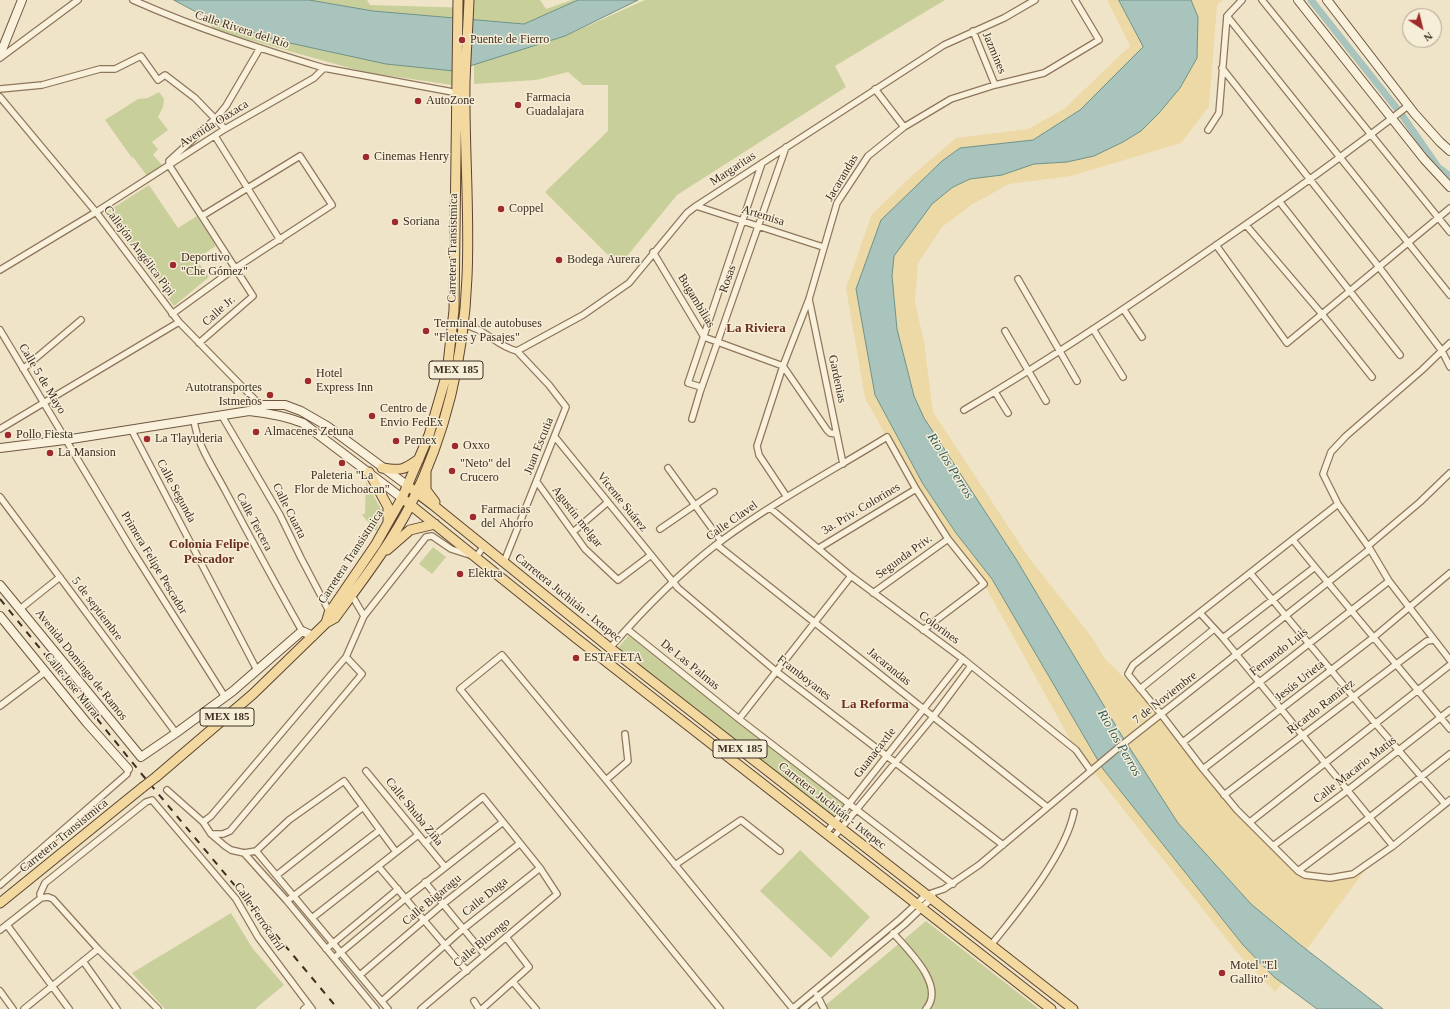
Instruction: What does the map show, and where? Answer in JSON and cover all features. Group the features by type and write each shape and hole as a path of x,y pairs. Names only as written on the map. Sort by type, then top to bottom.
{"main road":[{"name":"MEX 185","path":"462,82 469,3"},
{"name":"MEX 185","path":"458,4 462,82"},
{"name":"Carretera Transistmica","path":"332,615 345,588 376,544 408,486 429,434 451,355 454,310 458,93 462,82"},
{"name":"Carretera Transistmica","path":"0,903 156,777 253,694 295,655 352,595 380,556 410,504 426,468 449,402 463,325 467,278 462,82"},
{"path":"382,468 397,470 405,469 420,458"},
{"path":"426,468 426,490 443,512"},
{"path":"369,472 388,508 388,523"},
{"name":"Carretera Juchitán - Ixtepec","path":"408,486 443,512 610,648 931,896 1073,1009"},
{"name":"Carretera Juchitán - Ixtepec","path":"402,498 576,638 1051,1009"},
{"path":"380,556 410,530 436,524"}],"street":[{"path":"0,55 22,0"},
{"path":"0,58 78,0"},
{"name":"Calle Rivera del Río","path":"133,0 181,22 324,68"},
{"name":"Margaritas","path":"517,351 583,315 629,283 653,252 687,213 696,206 944,45 973,30 1004,18 1035,0"},
{"name":"Jacarandas","path":"787,497 757,450 783,366 809,299 823,247 837,204 854,175 868,156 904,127 950,99 995,85 1044,73 1099,40 1075,0"},
{"path":"1208,130 1219,113 1227,16 1242,0"},
{"path":"1262,0 1450,232"},
{"path":"1298,0 1394,116 1424,159 1450,187"},
{"path":"1327,0 1406,107 1450,151"},
{"path":"1227,16 1450,295"},
{"name":"Jazmines","path":"973,30 995,85"},
{"path":"234,269 169,165 169,161 216,118 226,106 260,48"},
{"path":"0,89 42,85 100,69 115,69 140,56 158,80 165,75 195,98 225,128"},
{"path":"324,68 458,93"},
{"name":"Avenida Oaxaca","path":"0,270 96,212 215,136 225,128 314,78 324,68"},
{"path":"1222,68 1379,267 1442,351 1450,367"},
{"path":"875,89 904,127"},
{"name":"Callejón Angélica Pipi","path":"0,97 96,212 172,314 263,409"},
{"path":"964,410 1029,371 1124,310 1246,225 1372,134 1406,107"},
{"path":"215,136 280,240"},
{"name":"Rosas","path":"692,419 701,387 786,147"},
{"path":"172,314 234,269 332,205 300,156 202,216"},
{"name":"Rosas","path":"701,387 688,383 762,163"},
{"path":"1279,201 1400,355"},
{"name":"Artemisa","path":"696,206 823,247"},
{"path":"1216,245 1287,343 1321,313 1450,208"},
{"path":"1246,225 1321,313 1372,377"},
{"name":"Bugambilias","path":"653,252 704,337 783,366"},
{"name":"Calle Jr.","path":"199,343 252,296 234,269"},
{"path":"1018,279 1077,381"},
{"name":"Gardenias","path":"809,299 843,464"},
{"path":"1124,310 1142,337"},
{"path":"23,369 81,320"},
{"path":"0,429 179,322"},
{"path":"463,325 472,326 487,334 508,350 517,351"},
{"path":"1093,329 1123,377"},
{"name":"Calle 5 de Mayo","path":"0,330 65,440"},
{"path":"1004,330 1046,401"},
{"path":"1450,343 1346,436 1331,452 1323,474 1338,504 1369,547 1389,581 1450,660"},
{"name":"Juan Escutia","path":"504,562 555,437 566,406 549,385 517,351"},
{"path":"783,366 827,430 830,433 836,434"},
{"path":"995,392 1008,413"},
{"path":"0,448 65,440 285,405 315,418 408,486"},
{"path":"263,409 303,422 402,498"},
{"name":"Calle Cuarta","path":"222,416 280,515 300,558 332,615"},
{"name":"Calle Tercera","path":"194,420 196,433 209,460 270,576 302,631"},
{"name":"Calle Segunda","path":"131,429 257,670"},
{"name":"Vicente Suárez","path":"555,437 672,582"},
{"name":"Calle Clavel","path":"610,648 672,582 719,543 787,497 887,437 916,489"},
{"name":"Primera Felipe Pescador","path":"65,440 132,550 225,697"},
{"name":"Jacarandas","path":"668,468 695,505 719,543 924,710 1047,807"},
{"name":"7 de Noviembre","path":"920,906 931,896 953,884 1003,845 1118,748 1328,582 1420,502 1450,473"},
{"name":"Agustín melgar","path":"537,482 585,549 618,580 650,555"},
{"path":"916,489 948,539 984,584 922,630"},
{"name":"3a. Priv. Colorines","path":"818,548 916,489"},
{"path":"660,529 714,492"},
{"name":"5 de septiembre","path":"0,497 176,733"},
{"path":"573,532 608,502"},
{"path":"1338,504 1251,574 1132,665 1128,674 1237,810 1298,871 1305,875 1330,878 1353,874 1393,846 1450,800"},
{"name":"Colorines","path":"770,508 851,576 963,659 1076,750 1089,772"},
{"path":"203,822 211,816 346,657 364,616 426,537 432,536 451,549 476,557 484,546"},
{"name":"Segunda Priv.","path":"873,593 948,539"},
{"path":"1293,540 1450,729"},
{"path":"1223,638 1316,567"},
{"name":"Jesús Urieta","path":"1203,769 1374,637 1450,573"},
{"path":"1251,574 1287,615 1375,723 1422,776 1444,804"},
{"path":"739,719 851,576"},
{"path":"20,609 60,577"},
{"name":"Fernando Luis","path":"1183,742 1389,581"},
{"name":"Framboyanes","path":"672,582 777,672 1003,845"},
{"name":"Avenida Domingo de Ramos","path":"0,585 138,756 144,756 176,733"},
{"path":"345,588 352,595 364,616"},
{"path":"1200,613 1223,638 1236,656 1282,709 1302,736 1393,846"},
{"name":"Calle José Murat","path":"0,616 128,769"},
{"path":"1140,689 1214,628"},
{"name":"De Las Palmas","path":"627,629 739,719 953,884"},
{"path":"176,733 225,697 302,631 313,636"},
{"name":"Ricardo Ramírez","path":"1224,795 1427,641 1434,640"},
{"path":"720,1009 460,689 502,655 793,1009 900,919 920,906"},
{"path":"211,834 223,834 230,831 362,674 346,657"},
{"name":"Guanacaxtle","path":"838,825 849,805 886,755 924,710 963,659"},
{"name":"Guanacaxtle","path":"838,825 856,810 933,717 971,666"},
{"path":"1250,822 1450,666"},
{"path":"0,706 46,672"},
{"name":"Calle Macario Matus","path":"1273,846 1348,790 1398,749 1450,710"},
{"path":"606,780 628,760 625,734"},
{"path":"1298,871 1370,818 1450,754"},
{"path":"0,885 127,774 128,769"},
{"name":"Calle Shuba Ziña","path":"366,771 445,867"},
{"path":"167,790 203,822 211,834 231,850 244,853 256,851 289,820 344,781 396,852"},
{"path":"425,843 483,797 519,844 540,868"},
{"name":"Calle Ferrocarril","path":"41,898 41,888 45,884 146,802 152,800 236,899 258,936 308,1008"},
{"path":"276,875 364,807"},
{"path":"991,945 1045,871 1071,828 1074,812"},
{"path":"675,865 741,820 780,851"},
{"path":"334,958 406,898 503,822"},
{"path":"830,836 838,825"},
{"path":"287,901 380,830"},
{"path":"312,918 418,835"},
{"name":"Calle Bigaragu","path":"360,975 425,921 443,904 519,844"},
{"path":"256,851 388,1009"},
{"path":"244,853 287,901 376,1009"},
{"path":"378,866 466,971"},
{"name":"Calle Bloongo","path":"421,1009 484,954 557,894 540,868"},
{"name":"Calle Duga","path":"382,1002 463,929 540,868"},
{"path":"426,882 484,954"},
{"path":"326,949 398,889"},
{"path":"0,930 41,898 48,897 58,903 98,949 158,1009"},
{"path":"803,1009 905,924 920,906"},
{"path":"900,919 905,924"},
{"path":"7,925 69,1009"},
{"path":"893,933 923,970 931,984 933,991 932,999 926,1009"},
{"path":"474,1001 480,1009 529,967 506,937"},
{"path":"24,1009 98,949"},
{"path":"84,961 115,1008"},
{"path":"513,982 536,1009"},
{"path":"0,991 13,1009"},
{"path":"814,991 824,1009"}],"green space":[{"path":"175,0 367,0 370,5 474,8 474,0 540,0 546,9 572,0 635,0 522,50 565,36 645,0 945,0 835,66 846,87 677,195 619,266 545,192 608,131 608,85 583,85 568,72 536,80 474,84 474,64 454,70 452,85 364,72 214,30 204,16"},
{"path":"159,92 164,99 163,107 158,117 168,130 152,142 158,149 153,155 163,166 147,176 105,120 138,99 148,98"},
{"path":"149,185 178,228 197,216 216,246 196,259 209,277 174,306 105,213"},
{"path":"366,482 383,513 376,531 362,515 365,513"},
{"path":"433,547 446,557 432,574 419,564"},
{"path":"630,634 844,805 833,816 617,649"},
{"path":"800,850 870,917 831,958 760,891"},
{"path":"231,913 253,949 284,985 255,1009 165,1009 132,973"},
{"path":"926,921 1039,1009 821,1009"}],"sand":[{"path":"1107,0 1223,0 1217,5 1209,106 1181,143 1071,176 1009,184 971,205 942,227 918,263 915,302 924,342 933,412 1029,558 1091,636 1105,659 1161,714 1203,769 1298,871 1330,878 1353,874 1371,862 1275,992 1236,951 1076,750 984,584 916,489 865,398 846,288 872,214 914,174 956,138 1028,129 1064,109 1130,46"}],"water":[{"path":"174,0 309,0 373,11 524,24 578,0 638,0 565,36 454,71 386,64 276,40 204,16"},
{"name":"Rio los Perros","path":"1119,0 1191,0 1198,17 1197,58 1180,88 1159,113 1141,131 1123,142 1094,156 1067,162 1034,164 1002,175 970,179 953,187 932,204 894,256 892,276 897,329 914,396 924,418 1016,559 1122,736 1178,823 1251,904 1298,943 1383,1009 1317,1009 1274,977 1243,945 1103,769 992,579 956,533 923,484 875,395 856,289 881,220 942,161 960,148 1033,140 1080,110 1143,47"}],"waterway":[{"path":"1311,0 1402,115 1438,167 1450,176"}],"railway":[{"path":"0,599 140,772 338,1009"}],"place":[{"name":"Puente de Fierro","path":"462,40"},
{"name":"AutoZone","path":"418,101"},
{"name":"Farmacia Guadalajara","path":"518,105"},
{"name":"Cinemas Henry","path":"366,157"},
{"name":"Coppel","path":"501,209"},
{"name":"Soriana","path":"395,222"},
{"name":"Bodega Aurera","path":"559,260"},
{"name":"Deportivo \"Che Gómez\"","path":"173,265"},
{"name":"Terminal de autobuses \"Fletes y Pasajes\"","path":"426,331"},
{"name":"Hotel Express Inn","path":"308,381"},
{"name":"Autotransportes Istmeños","path":"270,395"},
{"name":"Centro de Envio FedEx","path":"372,416"},
{"name":"Almacenes Zetuna","path":"256,432"},
{"name":"Pollo Fiesta","path":"8,435"},
{"name":"La Tlayuderia","path":"147,439"},
{"name":"Pemex","path":"396,441"},
{"name":"Oxxo","path":"455,446"},
{"name":"La Mansion","path":"50,453"},
{"name":"Paleteria \"La Flor de Michoacan\"","path":"342,463"},
{"name":"\"Neto\" del Crucero","path":"452,471"},
{"name":"Farmacias del Ahorro","path":"473,517"},
{"name":"Elektra","path":"460,574"},
{"name":"ESTAFETA","path":"576,658"},
{"name":"Motel \"El Gallito\"","path":"1222,973"}],"district":[{"name":"La Riviera","path":"756,329"},
{"name":"Colonia Felipe Pescador","path":"209,552"},
{"name":"La Reforma","path":"875,705"}]}
